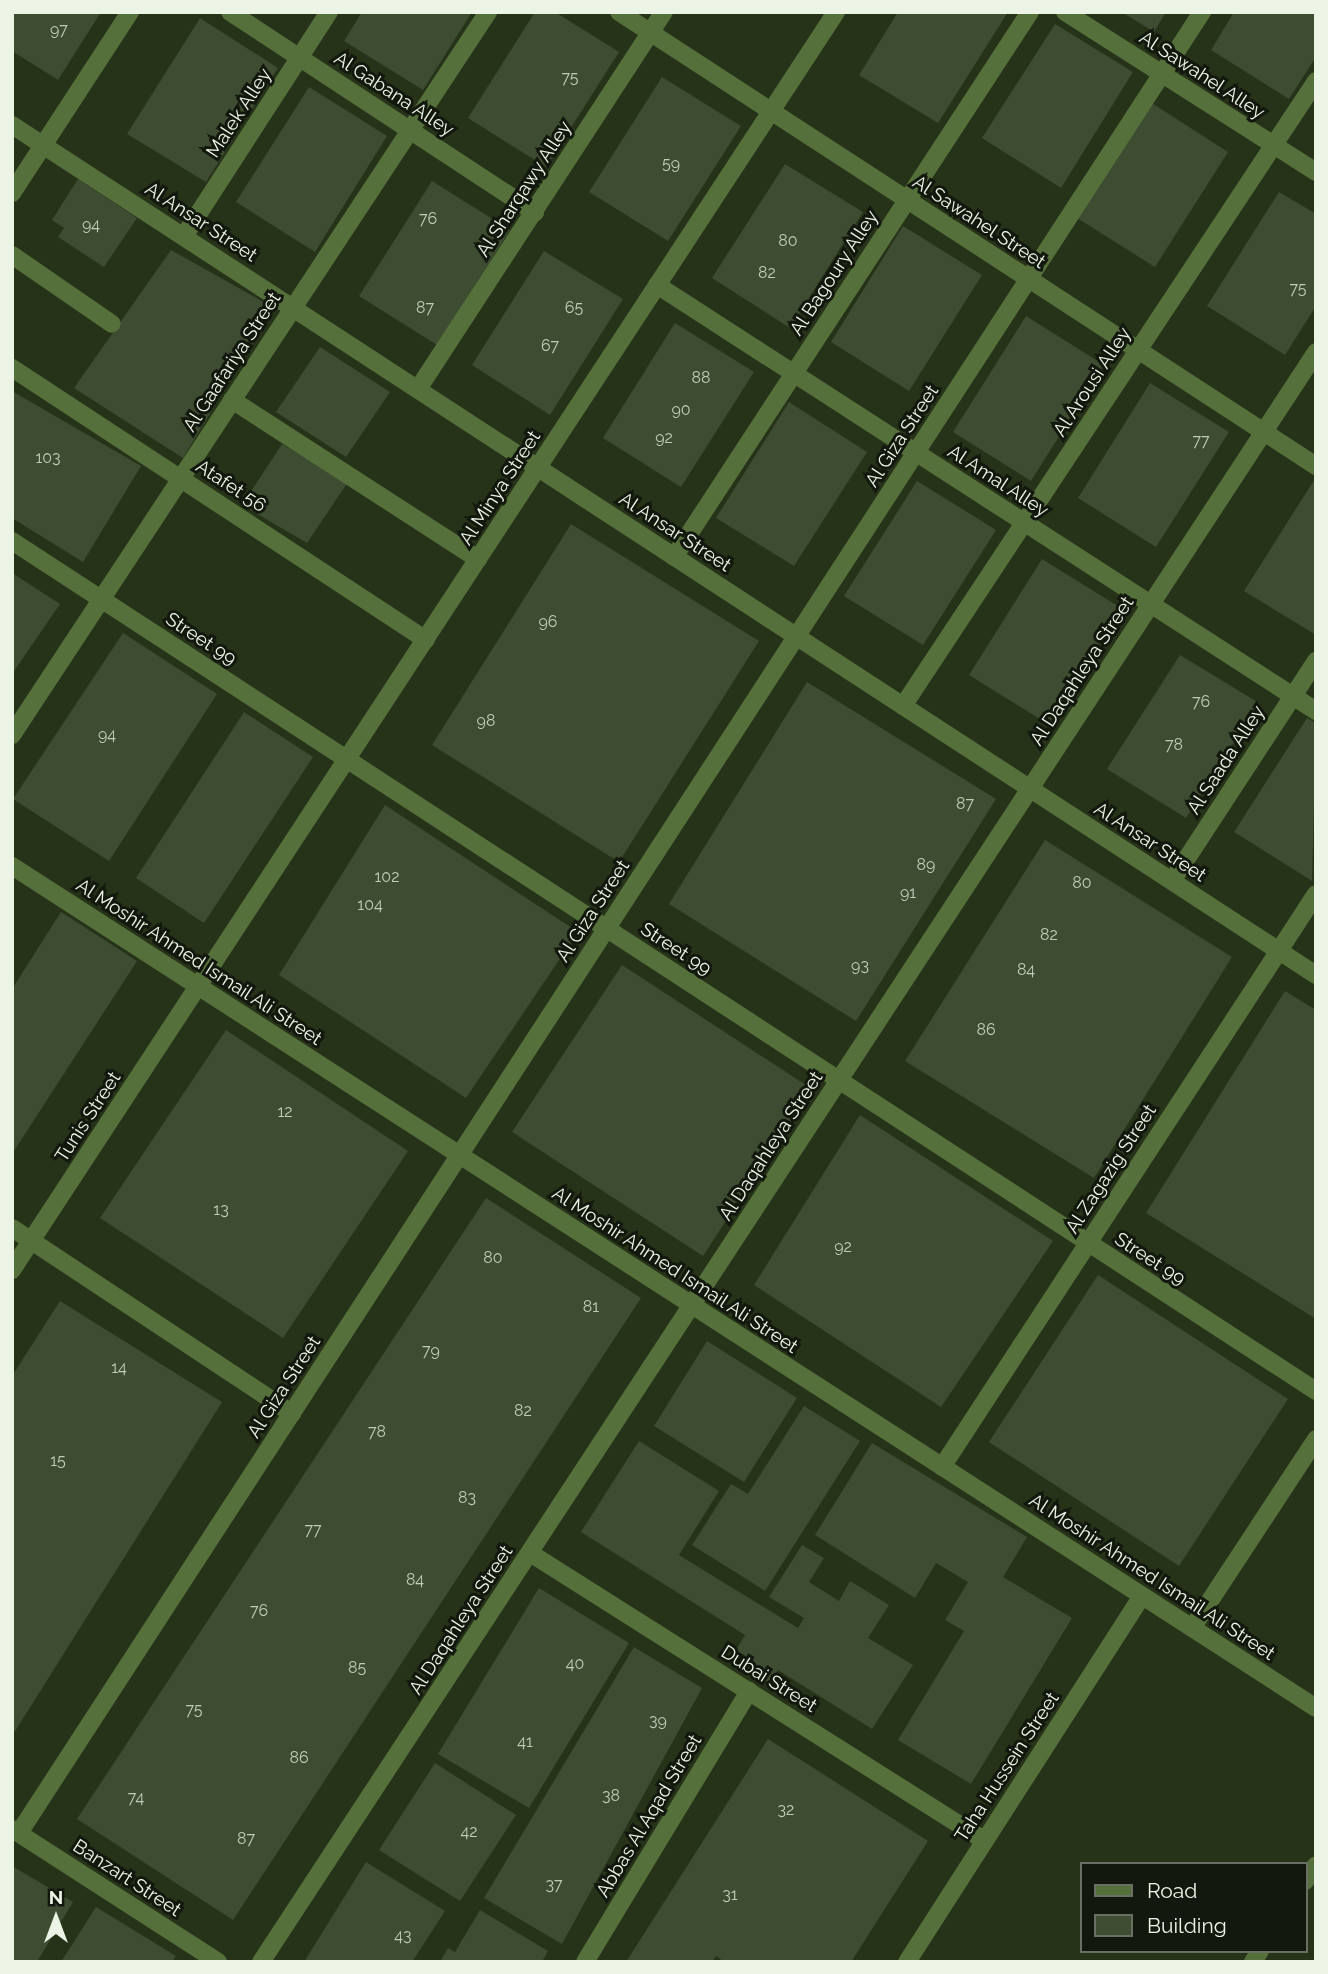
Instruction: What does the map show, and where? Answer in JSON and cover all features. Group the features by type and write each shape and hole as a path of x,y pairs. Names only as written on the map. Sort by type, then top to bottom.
{"street":[{"path":"12,193 130,12"},
{"name":"Al Gabana Alley","path":"230,12 535,212"},
{"name":"Malek Alley","path":"184,236 329,12"},
{"name":"Al Gaafariya Street","path":"12,735 488,12"},
{"name":"Al Sawahel Street","path":"619,12 1316,466"},
{"name":"Al Sharqawy Alley","path":"418,389 664,12"},
{"name":"Al Minya Street","path":"200,987 836,12"},
{"name":"Al Bagoury Alley","path":"674,557 1030,12"},
{"name":"Al Sawahel Alley","path":"1065,12 1316,172"},
{"name":"Al Giza Street","path":"16,1831 292,1413 1202,12"},
{"name":"Al Arousi Alley","path":"903,706 1316,81"},
{"name":"Al Ansar Street","path":"12,125 1316,975"},
{"path":"12,255 112,324"},
{"name":"Al Amal Alley","path":"657,285 1316,711"},
{"name":"Al Daqahleya Street","path":"261,1962 1316,352"},
{"name":"Atafet 56","path":"12,368 426,640"},
{"path":"232,400 478,559"},
{"name":"Street 99","path":"12,541 1316,1391"},
{"name":"Al Saada Alley","path":"1172,881 1316,661"},
{"name":"Al Moshir Ahmed Ismail Ali Street","path":"12,866 1316,1709"},
{"name":"Al Zagazig Street","path":"942,1467 1316,894"},
{"name":"Tunis Street","path":"12,1270 200,987"},
{"path":"12,1228 292,1413"},
{"path":"1192,1628 1316,1438"},
{"name":"Dubai Street","path":"530,1553 985,1841"},
{"name":"Taha Hussein Street","path":"907,1962 1142,1596"},
{"name":"Abbas Al Aqad Street","path":"585,1962 749,1692"},
{"name":"Banzart Street","path":"16,1831 218,1962"}],"building":[{"path":"12,12 101,12 58,80 12,51"},
{"path":"362,12 472,12 423,90 344,41"},
{"path":"535,12 555,12 619,52 546,167 468,118"},
{"path":"898,12 1008,12 938,123 859,75"},
{"path":"1122,12 1166,12 1154,32"},
{"path":"1234,12 1316,12 1316,57 1289,99 1211,50"},
{"path":"200,18 278,68 206,182 127,134"},
{"path":"1055,24 1133,72 1061,188 982,138"},
{"path":"662,77 741,126 668,241 589,192"},
{"path":"309,87 387,136 315,252 236,202"},
{"path":"1150,102 1228,152 1155,267 1077,218"},
{"path":"785,164 863,212 790,328 712,278"},
{"path":"78,179 137,218 104,267 58,237 64,228 52,220"},
{"path":"432,181 510,230 437,345 359,296"},
{"path":"1279,192 1316,214 1316,306 1285,355 1207,306"},
{"path":"903,226 982,275 909,391 831,342"},
{"path":"171,250 274,308 183,458 74,388"},
{"path":"544,251 623,299 550,415 472,365"},
{"path":"1026,316 1104,365 1031,481 953,432"},
{"path":"675,323 754,372 681,487 603,438"},
{"path":"320,347 390,392 346,457 276,412"},
{"path":"1150,383 1229,432 1156,547 1078,498"},
{"path":"12,391 141,466 83,562 12,518"},
{"path":"789,402 867,452 794,566 716,518"},
{"path":"282,444 348,482 307,543 242,505"},
{"path":"1316,477 1316,635 1244,591"},
{"path":"917,481 996,530 923,645 844,596"},
{"path":"571,524 759,641 619,862 432,745"},
{"path":"1042,559 1121,608 1048,724 969,675"},
{"path":"12,573 60,604 12,674"},
{"path":"123,633 217,694 109,861 13,799"},
{"path":"1180,655 1259,703 1186,818 1107,769"},
{"path":"807,682 996,799 856,1021 669,904"},
{"path":"244,712 313,757 204,923 136,878"},
{"path":"1307,718 1316,723 1312,881 1234,832"},
{"path":"385,805 578,932 466,1098 279,975"},
{"path":"1045,840 1232,957 1094,1178 905,1061"},
{"path":"61,912 137,961 12,1154 12,989"},
{"path":"622,965 812,1089 703,1256 512,1132"},
{"path":"1285,991 1316,1010 1316,1319 1146,1213"},
{"path":"226,1030 408,1151 283,1338 100,1218"},
{"path":"860,1115 1053,1241 941,1407 754,1285"},
{"path":"486,1198 641,1298 233,1920 77,1819"},
{"path":"1098,1275 1288,1399 1179,1566 989,1442"},
{"path":"60,1301 222,1402 12,1736 12,1376"},
{"path":"707,1341 797,1398 744,1482 654,1426"},
{"path":"804,1406 860,1441 765,1591 692,1545 731,1484 748,1494"},
{"path":"639,1441 719,1491 679,1555 798,1628 804,1618 769,1597 802,1545 824,1558 809,1582 839,1601 850,1581 889,1605 868,1638 913,1665 872,1729 778,1670 768,1685 729,1661 745,1635 581,1532"},
{"path":"872,1443 1027,1537 1003,1577 1072,1618 971,1784 898,1740 964,1631 945,1620 968,1582 936,1563 915,1598 815,1535"},
{"path":"539,1588 629,1643 529,1808 438,1754"},
{"path":"634,1647 702,1688 562,1944 484,1898"},
{"path":"768,1739 928,1841 851,1962 724,1962 716,1956 712,1962 626,1962"},
{"path":"435,1763 516,1815 460,1901 379,1850"},
{"path":"366,1862 445,1911 412,1962 304,1962"},
{"path":"12,1866 73,1902 37,1962 12,1962"},
{"path":"96,1907 176,1956 172,1962 61,1962"},
{"path":"480,1910 548,1951 542,1962 440,1962 448,1948 455,1952"}]}
